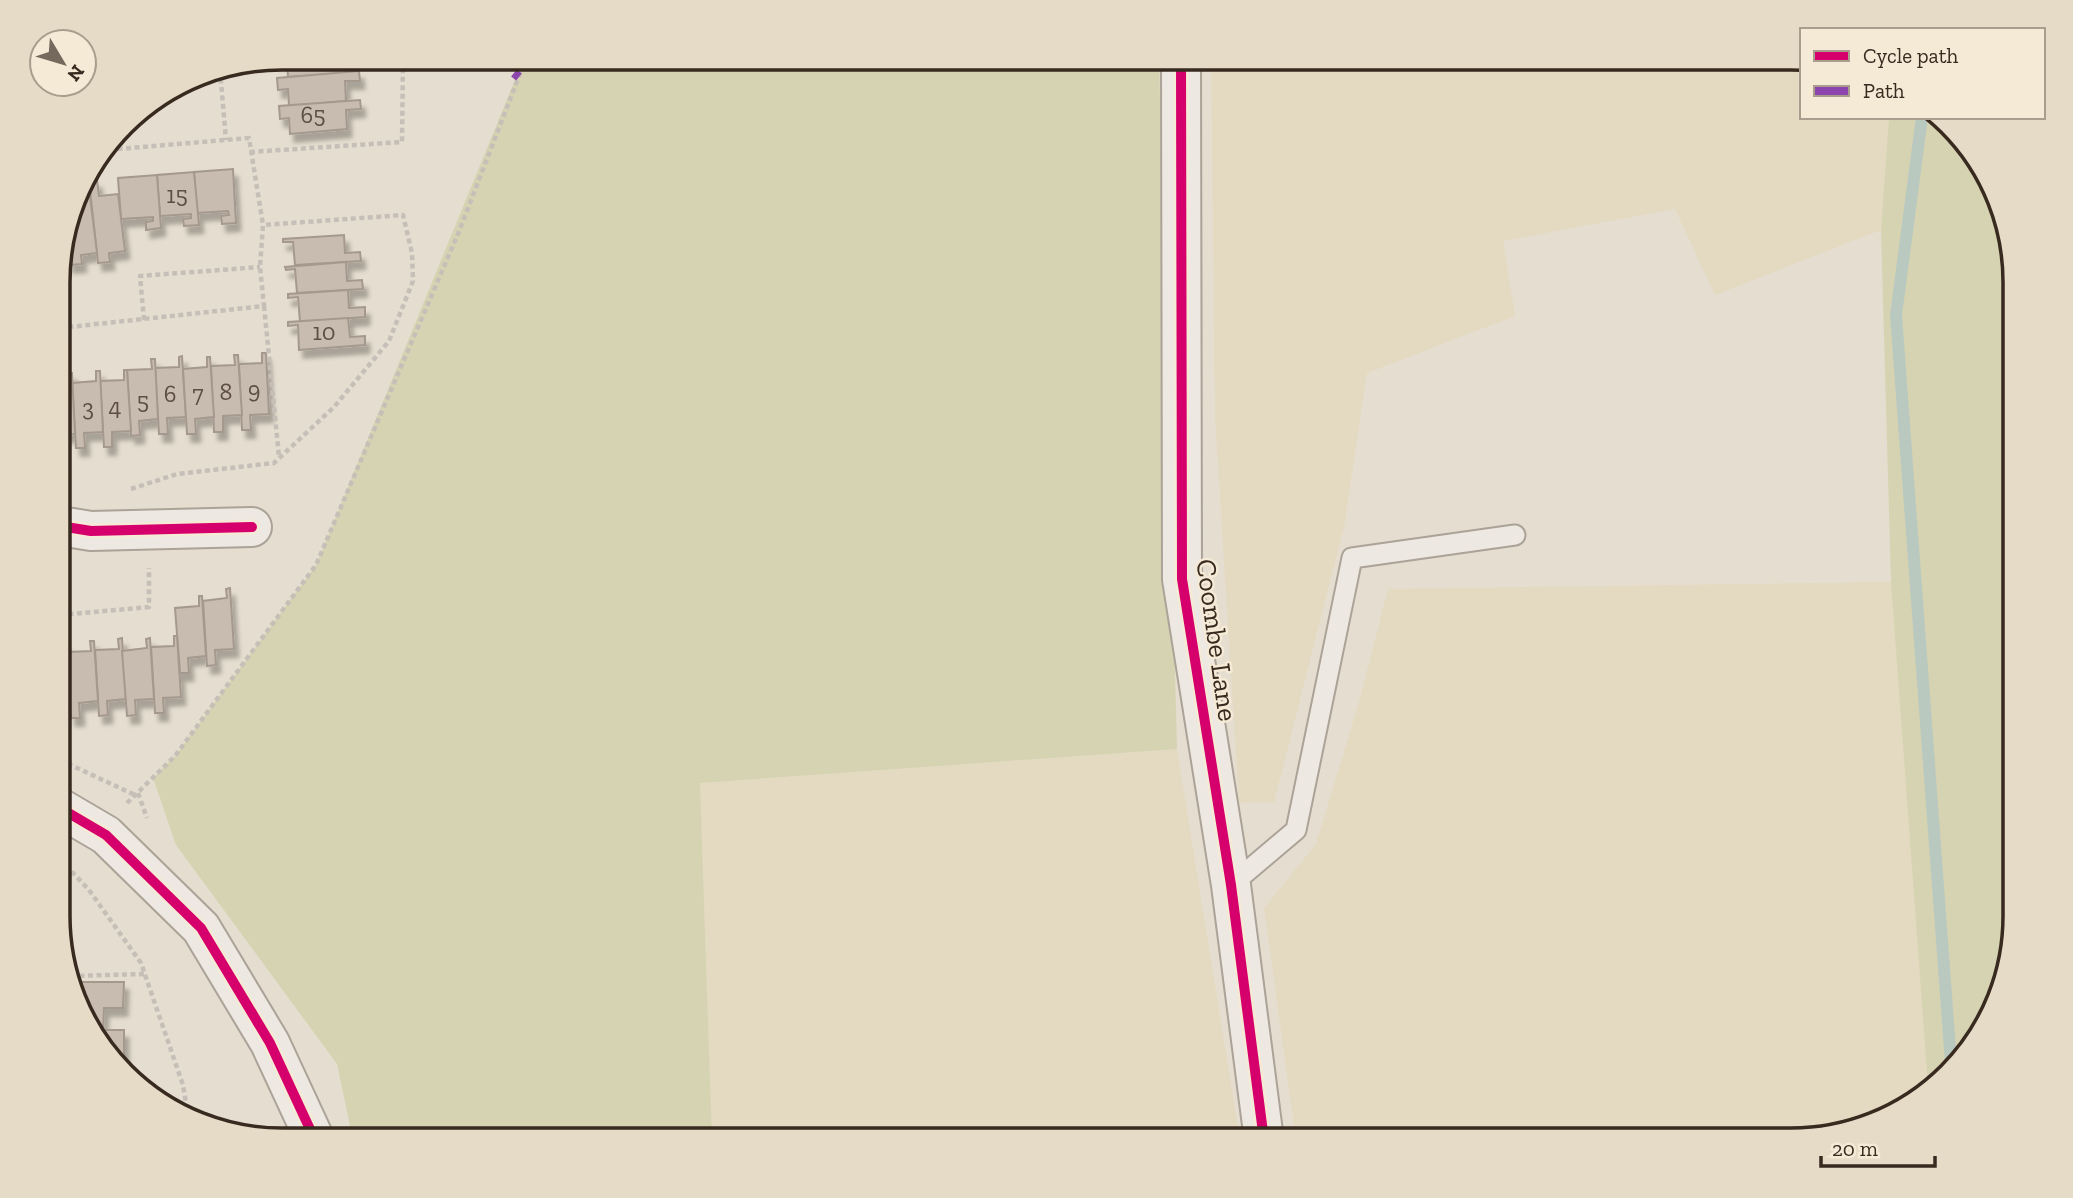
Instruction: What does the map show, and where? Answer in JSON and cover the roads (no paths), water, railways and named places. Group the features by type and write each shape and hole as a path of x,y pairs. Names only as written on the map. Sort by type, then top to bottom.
{"street":[{"name":"Coombe Lane","path":"1181,70 1182,579 1231,885 1262,1128"},
{"path":"76,528 252,527"},
{"path":"70,814 106,835 201,928 270,1043 309,1128"}],"lane":[{"path":"1231,885 1296,830 1352,558 1515,535"}],"waterway":[{"path":"1922,119 1896,315 1950,1055"}]}
